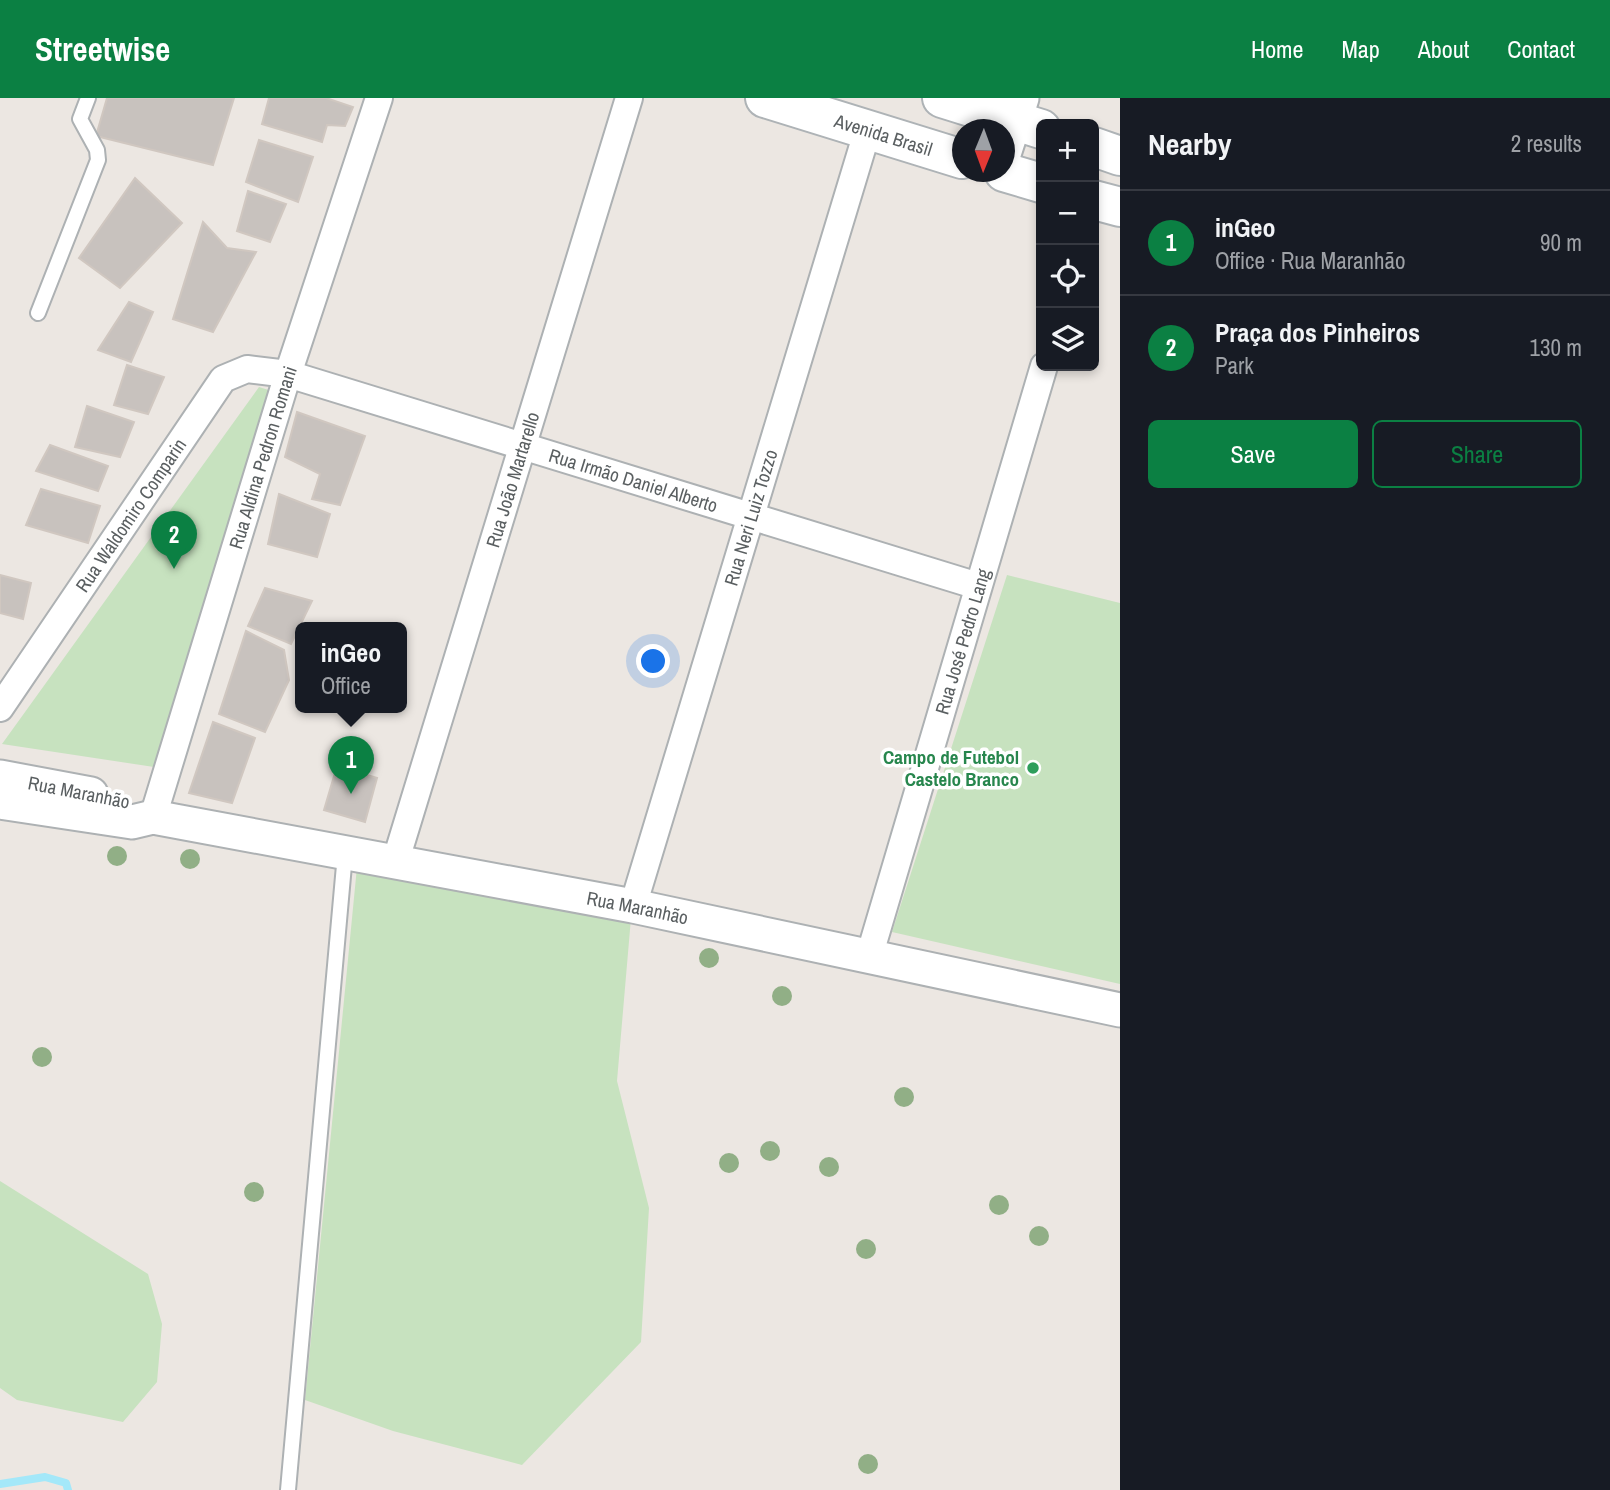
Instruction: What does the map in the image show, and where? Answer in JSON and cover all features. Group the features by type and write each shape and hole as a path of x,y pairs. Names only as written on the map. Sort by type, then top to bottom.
{"main road":[{"name":"Avenida Brasil","path":"765,98 952,156"},
{"path":"942,98 1021,125"},
{"path":"1099,149 1120,156"},
{"path":"1015,175 1038,182"},
{"path":"1099,201 1120,207"}],"street":[{"name":"Rua Aldina Pedron Romani","path":"153,817 288,374 379,98"},
{"name":"Rua João Martarello","path":"395,863 629,98"},
{"name":"Rua Neri Luiz Tozzo","path":"633,906 749,515 868,129"},
{"name":"Rua Waldomiro Comparin","path":"0,708 223,379 247,369 288,374"},
{"name":"Rua José Pedro Lang","path":"869,957 1042,371"},
{"name":"Rua Irmão Daniel Alberto","path":"288,374 978,586"},
{"name":"Rua Maranhão","path":"0,777 137,802 153,817"},
{"name":"Rua Maranhão","path":"0,802 132,822 153,817 633,906 1120,1010"}],"lane":[{"path":"38,313 98,160 97,150 80,119 89,98"},
{"path":"288,1490 345,854"}],"green space":[{"path":"259,387 278,393 154,767 2,744"},
{"name":"Campo de Futebol Castelo Branco","path":"1007,575 1120,603 1120,984 892,932"},
{"path":"357,867 631,918 617,1081 649,1208 641,1342 522,1465 393,1431 305,1400"},
{"path":"0,1181 148,1274 162,1324 157,1382 123,1422 17,1400 0,1388"}],"building":[{"path":"107,98 234,98 213,165 96,136"},
{"path":"269,98 326,98 353,107 345,126 327,125 322,142 262,124"},
{"path":"259,140 313,157 298,202 246,182"},
{"path":"135,178 182,223 120,288 79,258"},
{"path":"248,191 286,204 270,242 237,231"},
{"path":"203,222 227,248 256,252 213,332 173,319"},
{"path":"129,302 153,312 131,362 98,350"},
{"path":"127,365 164,377 148,414 114,405"},
{"path":"87,406 134,422 120,457 75,447"},
{"path":"297,412 365,436 340,505 312,499 320,474 285,457"},
{"path":"50,445 108,466 98,491 36,471"},
{"path":"41,489 100,506 88,543 26,525"},
{"path":"279,494 330,514 317,557 268,544"},
{"path":"0,575 31,583 23,619 0,613"},
{"path":"265,588 312,601 302,622 295,622 295,636 291,644 248,626"},
{"path":"246,631 284,650 289,680 265,732 219,714"},
{"path":"213,722 255,738 232,803 189,793"},
{"path":"337,766 377,778 365,822 324,810"}],"waterway":[{"path":"0,1484 45,1477 66,1483 68,1490"}],"place":[{"name":"Praça dos Pinheiros","path":"174,569"},
{"name":"Campo de Futebol Castelo Branco","path":"1033,768"},
{"name":"inGeo","path":"351,794"}]}
